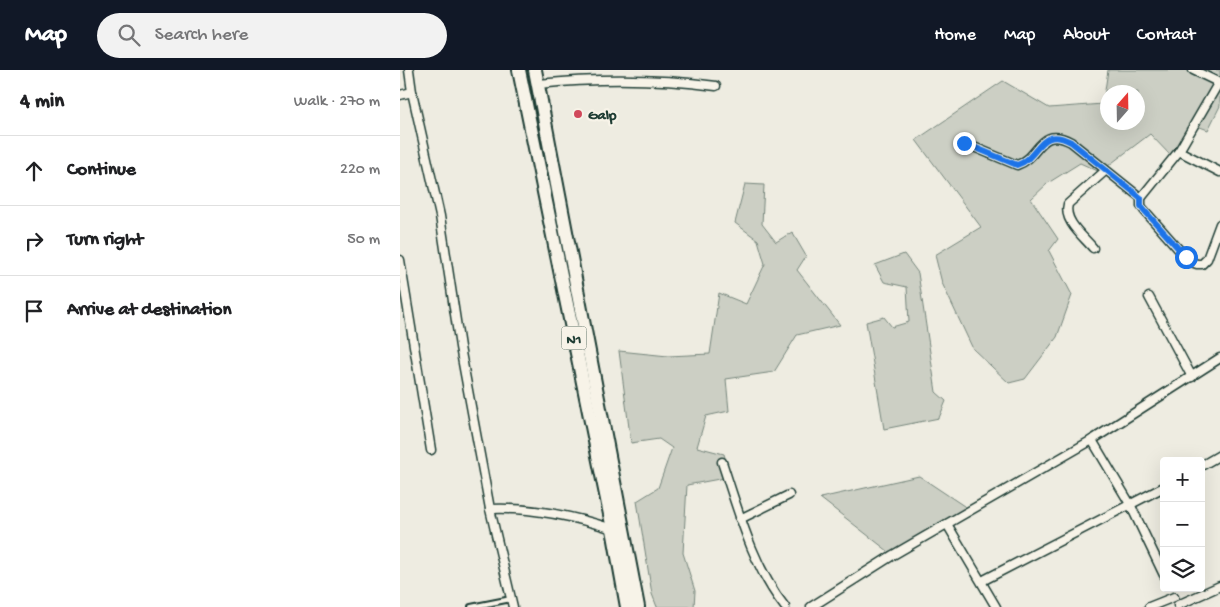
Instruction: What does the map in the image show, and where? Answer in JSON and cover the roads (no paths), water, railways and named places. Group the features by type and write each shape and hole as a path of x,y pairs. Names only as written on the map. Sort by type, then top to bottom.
{"main road":[{"name":"N1","path":"519,70 613,529 627,607"},
{"name":"N1","path":"535,70 638,607"}],"street":[{"path":"409,70 412,92 440,216 460,347 490,510 513,607"},
{"path":"1193,70 1219,82 1179,152 1141,198 1141,206 1186,257 1196,264 1202,264 1208,260 1220,224"},
{"path":"538,84 619,79 670,81 716,86"},
{"path":"400,94 412,92"},
{"path":"964,143 1017,165 1027,159 1042,141 1064,138 1141,198"},
{"path":"1179,152 1220,172"},
{"path":"1093,248 1068,218 1067,209 1068,204 1105,171"},
{"path":"400,260 431,450"},
{"path":"1149,297 1192,377"},
{"path":"811,607 893,555 1092,440 1220,358"},
{"path":"1092,440 1130,504 1160,567"},
{"path":"1205,464 1220,455"},
{"path":"722,462 740,519 767,579 785,607"},
{"path":"982,581 1160,489"},
{"path":"740,519 789,495"},
{"path":"490,510 510,508 550,513 613,529"},
{"path":"947,524 996,607"},
{"path":"1149,607 1177,603 1220,586"}],"lane":[{"path":"471,607 511,598"}],"place":[{"name":"Galp","path":"578,114"}]}
